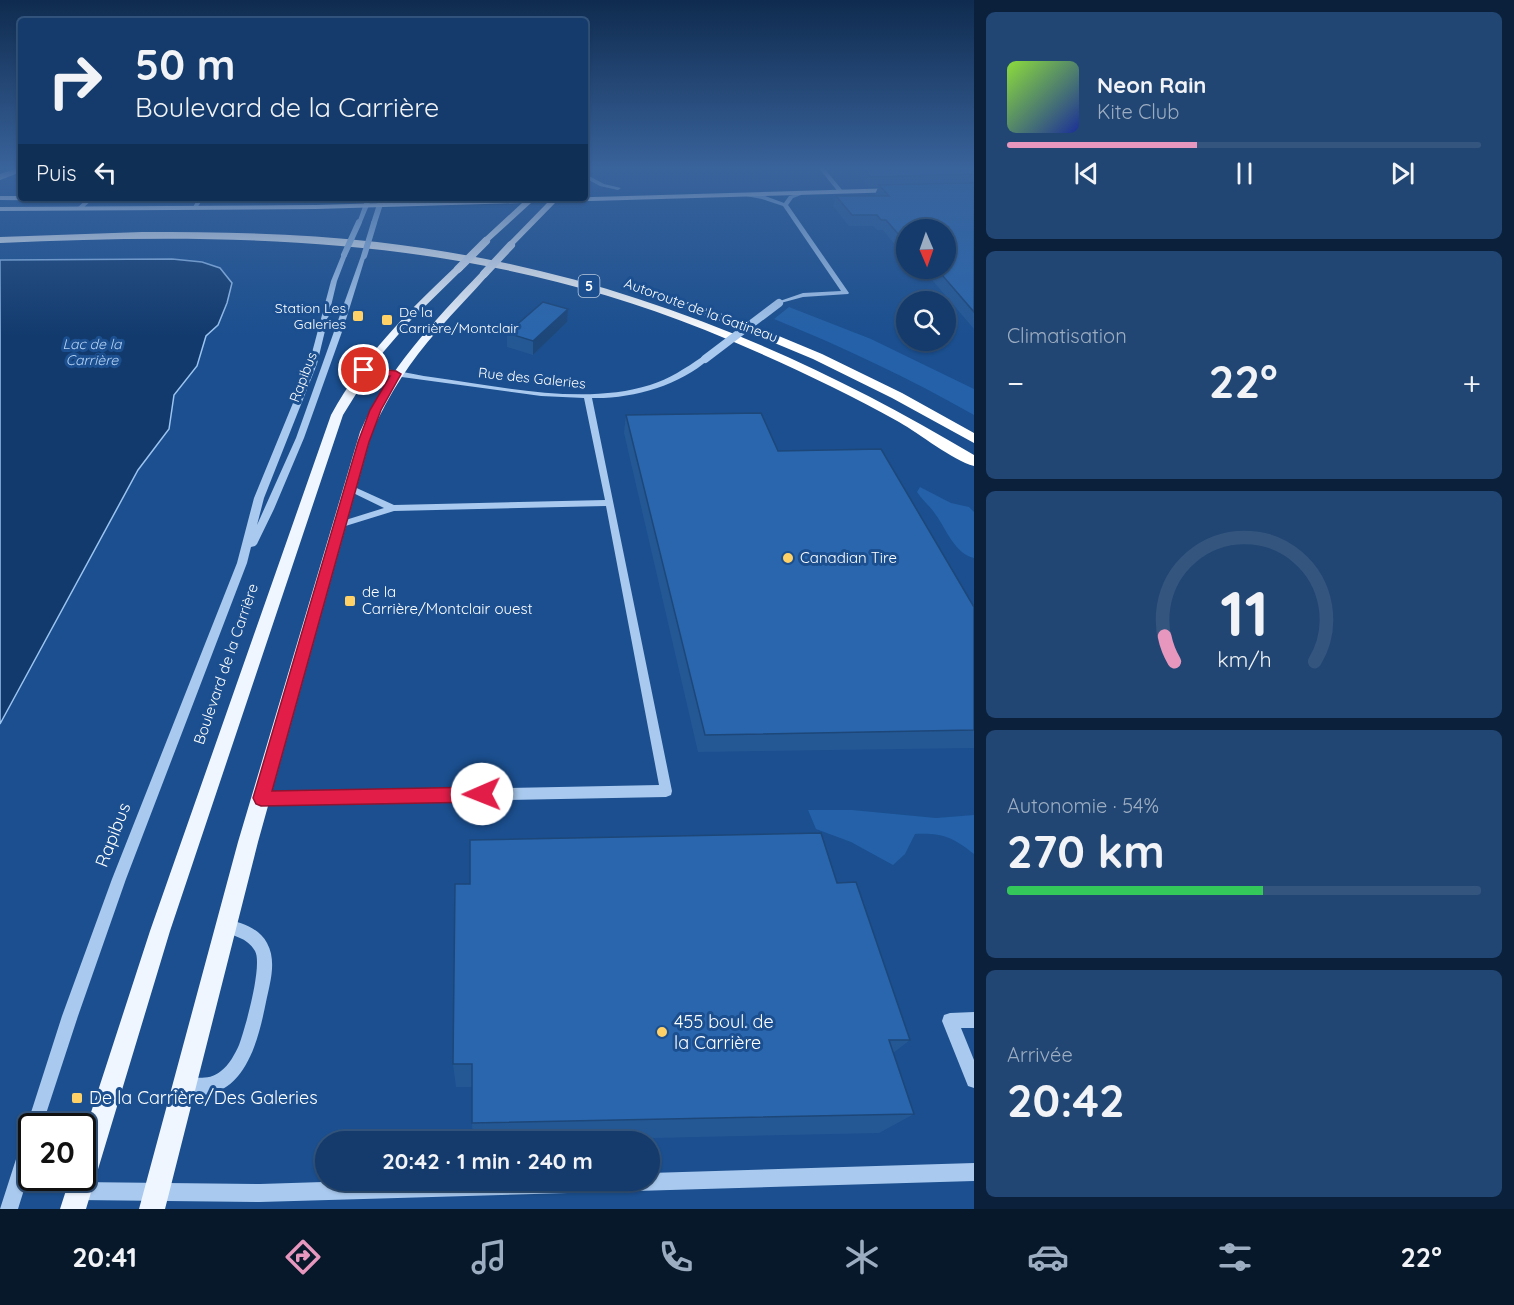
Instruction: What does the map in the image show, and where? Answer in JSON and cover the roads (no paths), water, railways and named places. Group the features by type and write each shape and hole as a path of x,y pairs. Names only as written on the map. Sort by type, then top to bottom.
{"highway":[{"name":"Autoroute de la Gatineau","path":"0,232 170,226 308,230 435,243 569,270 674,300 774,338 877,385 974,439"},
{"name":"Autoroute de la Gatineau","path":"0,240 169,235 302,239 416,250 540,274 642,303 746,341 866,398 974,461"}],"main road":[{"name":"Boulevard de la Carrière","path":"76,1200 160,931 337,415 364,370 404,322 486,241 500,223"},
{"path":"154,1200 225,926 339,525 373,415 396,374 423,340 532,223"}],"street":[{"name":"Rapibus","path":"242,563 259,498 313,364 334,281 357,223"},
{"name":"Rapibus","path":"38,1113 70,1016 123,869 242,563 276,498 328,360 374,223"},
{"name":"Rue des Galeries","path":"364,370 588,398 621,394 659,385 679,376 705,359 779,303 809,294 846,293 797,223"},
{"path":"261,798 666,791 588,398"},
{"path":"350,488 393,508"},
{"path":"339,525 393,508 610,503"},
{"path":"183,1086 206,1087 220,1082 241,1058 249,1041 266,959 261,946 251,935 225,926"},
{"path":"974,1020 950,1021 974,1080"},
{"path":"76,1200 154,1200 260,1193 974,1172"},
{"path":"9,1209 18,1180"}],"water":[{"name":"Lac de la Carrière","path":"172,259 202,262 220,268 232,283 227,303 218,325 206,336 197,366 174,395 169,429 138,470 0,724 0,260"}],"place":[{"name":"Station Les Galeries","path":"358,316"},
{"name":"De la Carrière/Montclair","path":"387,320"},
{"name":"Canadian Tire","path":"788,558"},
{"name":"de la Carrière/Montclair ouest","path":"350,601"},
{"name":"455 boul. de la Carrière","path":"662,1032"},
{"name":"De la Carrière/Des Galeries","path":"77,1098"}]}
